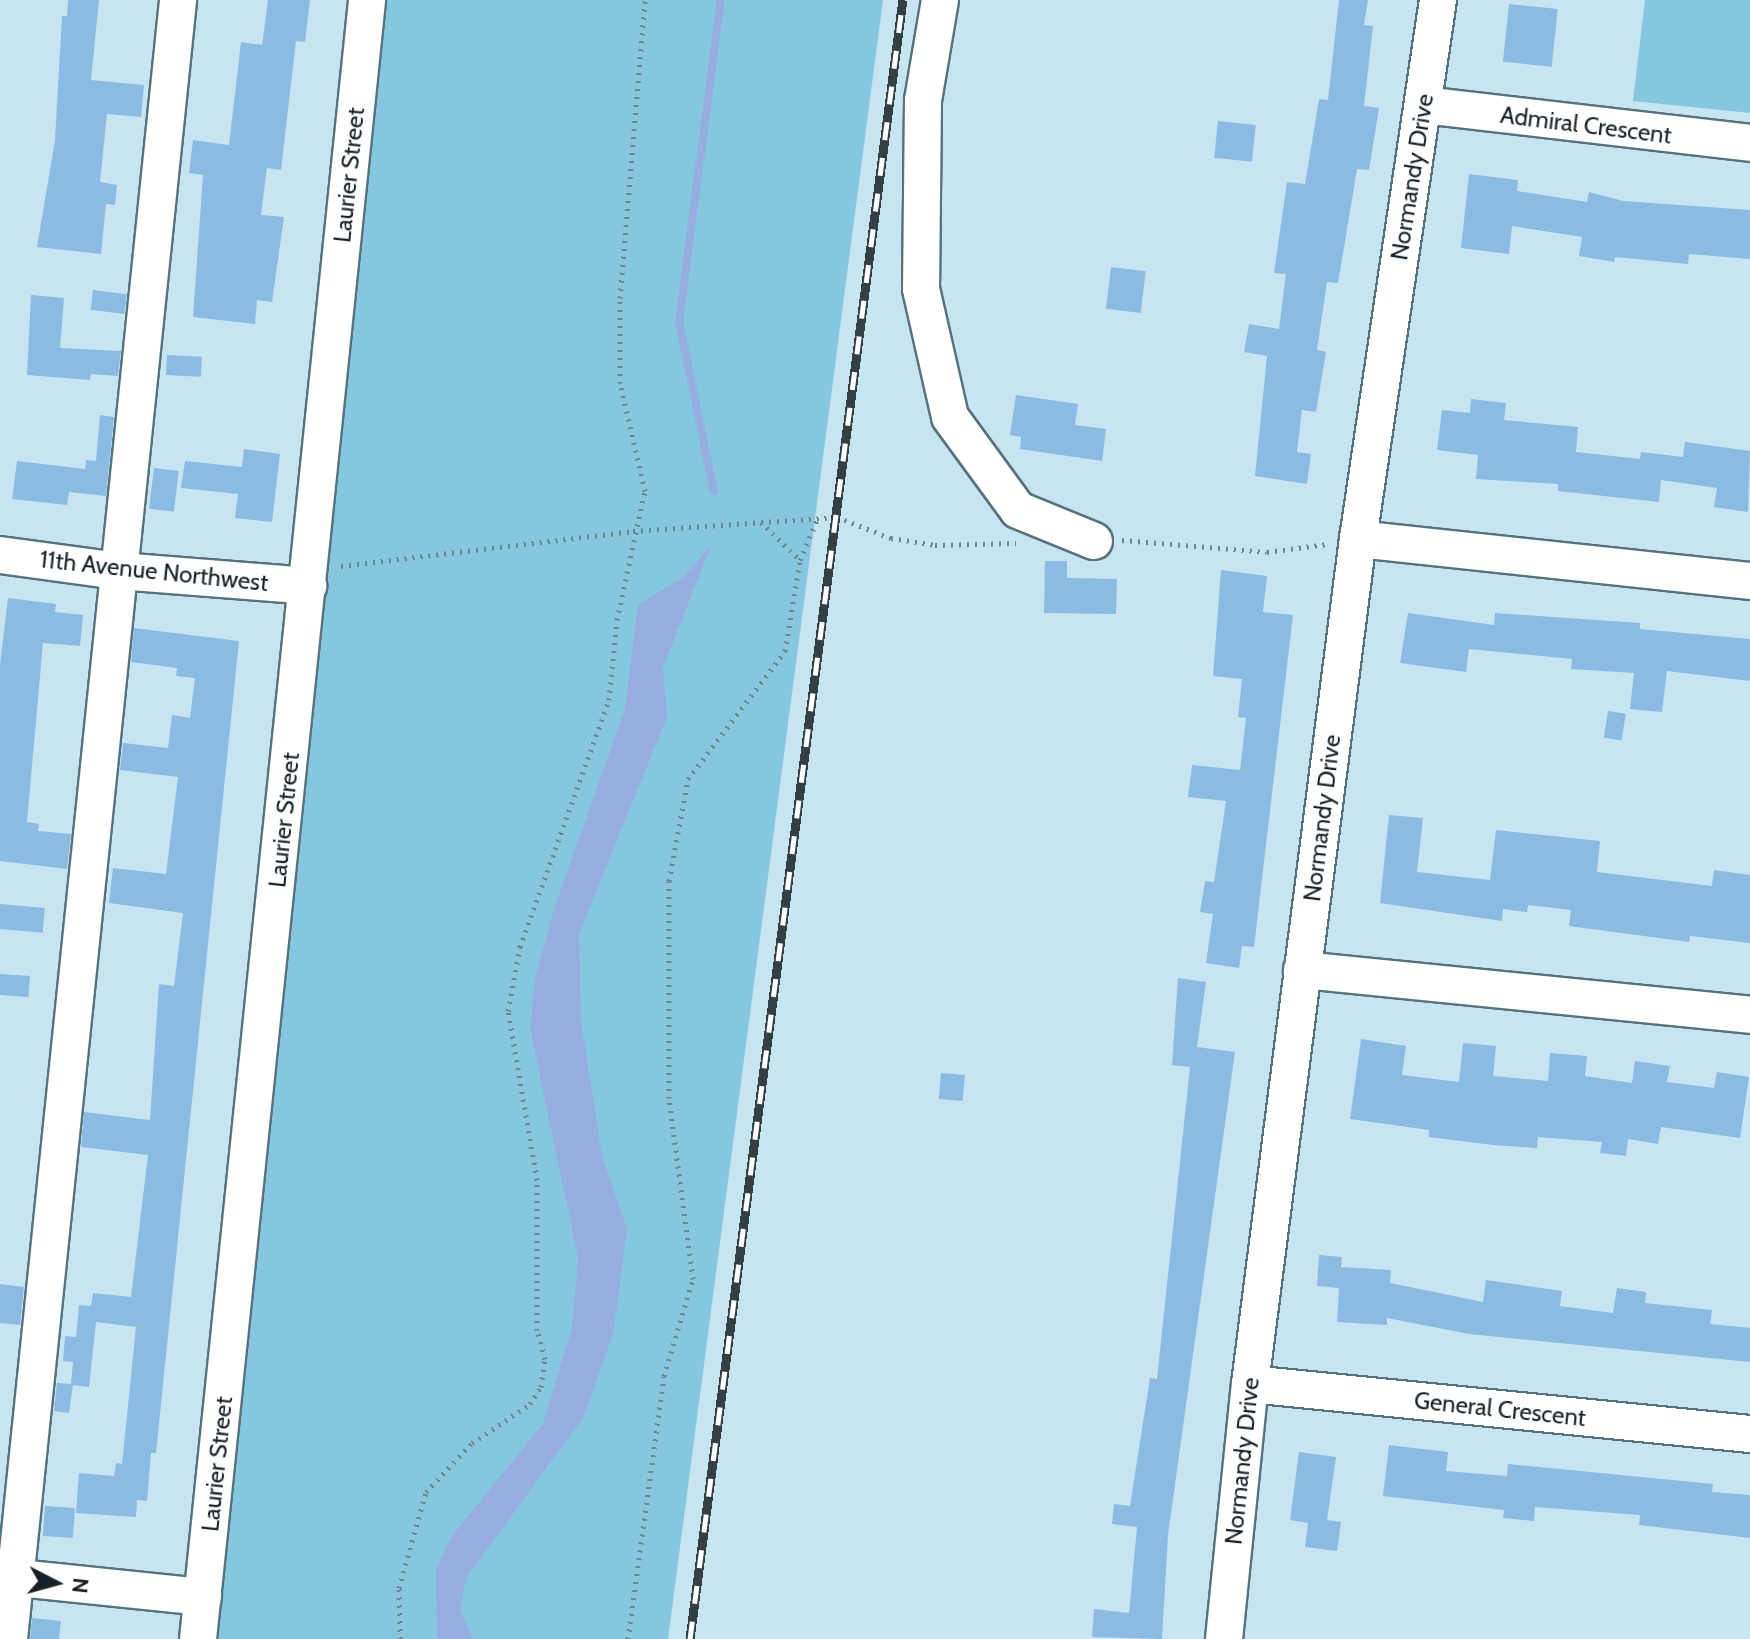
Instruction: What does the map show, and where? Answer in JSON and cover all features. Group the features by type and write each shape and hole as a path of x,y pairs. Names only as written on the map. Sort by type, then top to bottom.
{"street":[{"path":"9,1639 8,1577 119,571 178,0"},
{"name":"Laurier Street","path":"198,1639 367,0"},
{"path":"940,0 923,100 921,289 950,417 1018,510 1094,541"},
{"name":"Normandy Drive","path":"1224,1639 1250,1384 1358,539 1438,0"},
{"name":"Admiral Crescent","path":"1423,105 1750,143"},
{"path":"1358,539 1750,581"},
{"name":"11th Avenue Northwest","path":"0,555 119,571 308,586"},
{"path":"1302,970 1750,1015"},
{"name":"General Crescent","path":"1250,1384 1750,1434"},
{"path":"8,1577 203,1597"}],"path":[{"path":"400,1639 399,1588 426,1492 472,1443 530,1404 541,1387 545,1359 537,1330 537,1180 508,1011 520,947 609,700 633,531 646,480 620,383 620,298 645,0"},
{"path":"341,566 633,531 837,517 891,538 935,545 1030,542"},
{"path":"628,1639 664,1376 693,1279 669,1098 669,881 688,779 785,651 800,560 818,518"},
{"path":"761,522 800,560"},
{"path":"1094,541 1267,552 1358,539"}],"shaded area":[{"path":"383,0 883,0 668,1639 210,1639"},
{"path":"1645,0 1750,0 1750,113 1633,101"},
{"path":"711,546 663,667 667,717 579,934 581,1020 602,1156 627,1229 613,1334 583,1418 466,1578 460,1610 473,1639 437,1639 436,1571 451,1537 543,1424 572,1328 578,1258 530,1028 536,974 555,906 625,709 638,605 682,578"}],"building":[{"path":"68,0 99,0 91,80 144,85 141,117 107,114 100,182 117,185 115,205 106,204 101,254 37,247 55,140 62,16 67,16"},
{"path":"268,0 310,0 305,42 296,41 281,170 267,168 261,215 284,217 272,302 257,300 255,324 193,317 203,175 189,173 193,140 229,145 241,42 262,45"},
{"path":"1339,0 1368,0 1364,25 1373,26 1364,106 1379,108 1369,170 1357,169 1338,283 1327,282 1317,350 1326,352 1316,412 1302,410 1297,452 1311,454 1307,484 1255,476 1267,356 1244,352 1249,324 1279,329 1286,274 1274,273 1287,182 1305,184 1319,99 1328,100"},
{"path":"1509,4 1558,9 1552,67 1503,62"},
{"path":"1218,121 1256,125 1252,162 1214,158"},
{"path":"1469,174 1518,180 1517,191 1587,202 1589,192 1623,201 1750,210 1750,259 1689,254 1688,264 1615,257 1614,262 1579,256 1582,237 1512,226 1509,254 1461,248"},
{"path":"1111,267 1146,271 1141,313 1106,309"},
{"path":"93,290 127,294 124,314 91,310"},
{"path":"31,295 64,298 60,348 121,351 118,376 91,374 90,380 27,375"},
{"path":"167,355 202,357 201,377 166,375"},
{"path":"1016,395 1078,404 1075,425 1106,429 1102,461 1020,449 1021,437 1010,435"},
{"path":"1471,399 1506,403 1504,420 1578,427 1576,452 1640,459 1641,452 1683,457 1685,442 1750,451 1748,512 1714,507 1717,488 1661,480 1659,502 1558,491 1558,484 1476,479 1478,455 1437,450 1442,410 1470,413"},
{"path":"100,415 114,417 106,496 69,492 67,505 12,499 17,461 85,469 86,460 96,461"},
{"path":"244,449 280,454 272,522 235,518 238,494 181,488 185,461 242,467"},
{"path":"154,468 179,471 174,512 149,509"},
{"path":"1045,561 1067,561 1067,578 1117,579 1116,614 1044,613"},
{"path":"1221,570 1267,576 1263,612 1293,615 1254,947 1242,946 1239,968 1206,963 1213,914 1200,912 1205,881 1214,882 1226,801 1188,797 1192,765 1240,770 1246,718 1238,717 1242,679 1213,676"},
{"path":"8,598 56,604 55,612 83,615 80,646 43,643 27,822 39,824 38,831 71,834 67,869 0,861 0,664"},
{"path":"1408,613 1494,625 1495,613 1640,623 1640,629 1750,639 1750,681 1667,671 1662,712 1630,709 1634,673 1571,669 1572,659 1469,649 1466,672 1400,663"},
{"path":"134,628 239,641 156,1453 151,1453 147,1501 137,1500 136,1517 76,1513 79,1473 114,1476 116,1463 122,1464 136,1327 96,1322 89,1387 73,1385 69,1413 54,1411 57,1383 71,1384 73,1362 63,1361 65,1336 76,1337 79,1305 91,1306 93,1293 131,1297 148,1155 81,1147 84,1112 150,1120 159,984 174,986 183,913 109,903 113,868 166,874 178,777 120,770 123,743 168,748 172,715 190,718 195,678 176,676 177,668 131,662"},
{"path":"1608,711 1626,714 1622,740 1604,738"},
{"path":"1389,815 1423,818 1417,872 1490,880 1496,830 1600,841 1597,872 1712,886 1714,870 1750,875 1750,943 1690,936 1689,942 1569,926 1571,910 1528,905 1527,912 1503,909 1502,921 1380,903"},
{"path":"0,904 45,908 43,933 0,929"},
{"path":"0,974 30,976 28,997 0,995"},
{"path":"1178,978 1206,982 1197,1047 1235,1052 1168,1535 1162,1639 1092,1637 1094,1609 1129,1613 1137,1527 1112,1524 1114,1504 1130,1506 1150,1378 1157,1379 1190,1067 1172,1065"},
{"path":"1361,1039 1406,1046 1402,1075 1459,1082 1463,1043 1496,1046 1493,1076 1548,1081 1550,1053 1587,1056 1585,1076 1632,1083 1635,1061 1670,1066 1667,1082 1714,1088 1717,1072 1749,1077 1740,1138 1661,1127 1658,1144 1628,1139 1626,1156 1600,1153 1602,1142 1538,1137 1537,1148 1493,1145 1429,1137 1429,1130 1350,1119"},
{"path":"941,1073 965,1075 963,1101 939,1099"},
{"path":"1319,1255 1342,1257 1341,1267 1391,1270 1390,1283 1483,1302 1486,1280 1562,1291 1560,1306 1613,1313 1617,1288 1646,1292 1645,1303 1712,1310 1710,1324 1750,1328 1750,1362 1469,1334 1387,1318 1387,1325 1337,1322 1339,1288 1317,1286"},
{"path":"0,1284 24,1287 20,1325 0,1323"},
{"path":"1389,1445 1448,1452 1446,1471 1507,1476 1508,1464 1713,1484 1712,1492 1750,1495 1750,1538 1639,1525 1640,1515 1535,1507 1534,1521 1503,1518 1504,1510 1383,1496"},
{"path":"1299,1452 1336,1457 1327,1520 1341,1522 1337,1551 1305,1547 1308,1523 1290,1520"},
{"path":"45,1506 75,1508 73,1538 43,1536"},
{"path":"32,1618 61,1621 59,1639 30,1639"}],"waterway":[{"path":"714,491 679,322 721,0"}],"railway":[{"path":"690,1639 903,0"}]}
